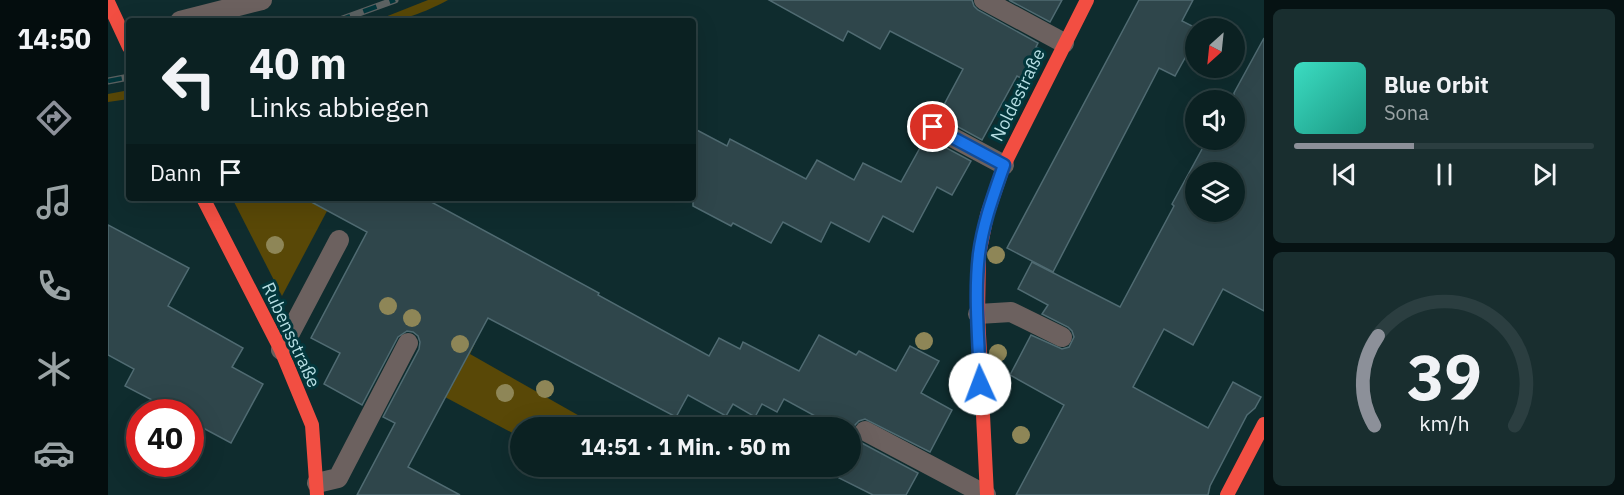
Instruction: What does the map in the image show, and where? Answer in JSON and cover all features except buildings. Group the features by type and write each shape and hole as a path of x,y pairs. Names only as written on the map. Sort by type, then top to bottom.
{"street":[{"name":"Noldestraße","path":"986,495 978,314 979,255 987,215 1004,165 1087,0"},
{"path":"108,2 126,37"},
{"name":"Rubensstraße","path":"205,201 281,350 312,425 317,489"},
{"path":"1227,495 1264,424"}],"lane":[{"path":"192,18 262,0"},
{"path":"984,0 1064,43"},
{"path":"933,127 1004,165"},
{"path":"281,350 339,240"},
{"path":"978,314 1011,312 1062,338"},
{"path":"317,489 338,478 408,344"},
{"path":"865,431 986,495"}],"shaded area":[{"path":"428,0 448,0 402,18 383,18"},
{"path":"124,91 126,99 108,102 108,94"},
{"path":"234,201 309,201 327,211 282,296"},
{"path":"438,323 475,343 470,354 581,417 510,417 510,432 445,397"}],"railway":[{"path":"345,18 395,0"},
{"path":"108,81 126,78"}],"traffic: jam":[{"path":"987,495 978,314 979,255 987,215 1004,165 1087,0"},
{"path":"108,2 126,41"},
{"path":"205,201 281,350 312,425 317,495"},
{"path":"1227,495 1264,424"}],"route":[{"path":"933,127 1004,165 987,215 979,255 980,384"}]}
